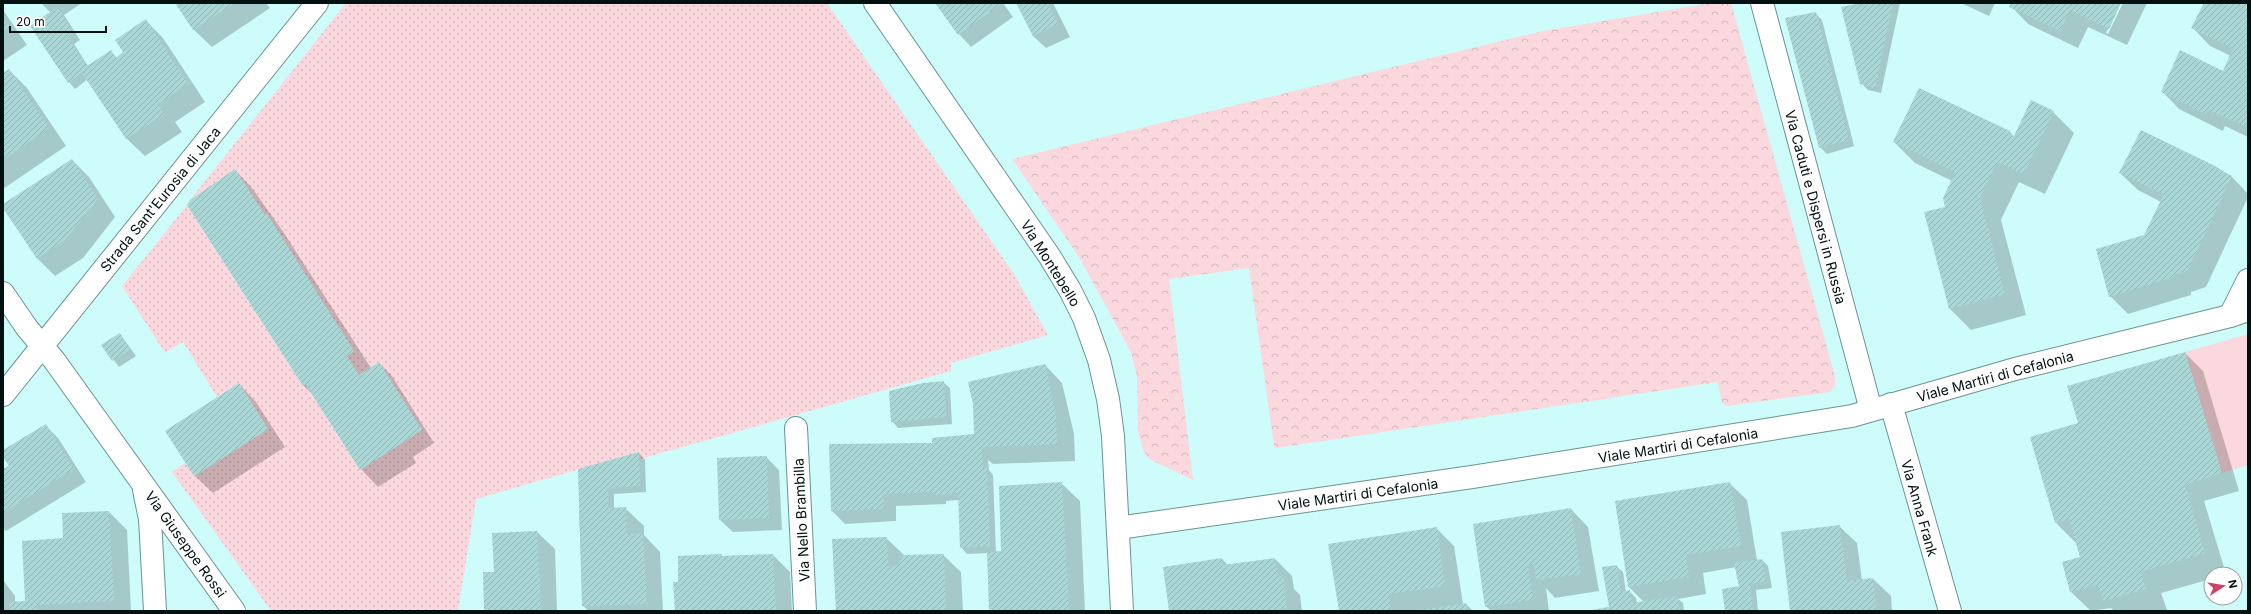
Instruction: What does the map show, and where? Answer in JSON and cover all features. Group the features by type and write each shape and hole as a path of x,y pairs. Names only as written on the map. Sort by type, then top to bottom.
{"street":[{"name":"Strada Sant'Eurosia di Jaca","path":"3,395 317,3"},
{"name":"Via Montebello","path":"875,3 1050,257 1070,290 1084,318 1099,360 1110,411 1122,611"},
{"name":"Via Caduti e Dispersi in Russia","path":"1762,3 1881,407"},
{"path":"2239,313 2248,280"},
{"name":"Via Giuseppe Rossi","path":"3,293 27,328 43,346 138,476 234,611"},
{"name":"Viale Martiri di Cefalonia","path":"1118,528 1597,458 1839,418 2015,370 2239,313"},
{"name":"Via Anna Frank","path":"1881,407 1950,611"},
{"name":"Via Nello Brambilla","path":"796,428 805,611"},
{"name":"Via Giuseppe Rossi","path":"138,476 144,490 150,519 155,611"}],"green space":[{"path":"346,3 827,3 1014,274 1048,335 951,363 951,371 640,459 639,452 476,499 458,611 271,611 172,472 185,463 195,476 268,429 239,383 217,397 183,342 165,353 122,286 187,205 303,386 306,385 360,470 422,430 379,362 359,375 347,356 354,351 267,214 265,215 235,169 190,200"},
{"path":"1711,3 1731,3 1835,376 1835,385 1830,392 1727,406 1722,403 1718,382 1276,448 1274,446 1249,268 1169,279 1193,480 1149,459 1143,450 1138,431 1137,377 1131,352 1079,257 1012,159 1543,31"},
{"path":"2248,334 2248,465 2222,473 2185,352"}],"building":[{"path":"175,3 235,3 193,30"},
{"path":"935,3 1000,3 1001,4 958,35"},
{"path":"1016,3 1048,3 1058,24 1033,36"},
{"path":"1861,3 1893,3 1875,88 1860,84 1841,7"},
{"path":"2011,3 2121,3 2109,29 2070,10 2060,31 2009,7"},
{"path":"2204,3 2244,3 2248,5 2248,127 2208,110 2205,114 2161,92 2180,50 2223,71 2233,48 2191,28"},
{"path":"57,7 74,33 68,37 87,66 111,50 116,58 123,52 115,40 146,19 188,84 158,104 165,114 126,139 82,73 68,83 30,26"},
{"path":"1816,12 1849,140 1819,148 1785,18"},
{"path":"3,17 10,27 3,31"},
{"path":"9,69 49,128 3,160 3,73"},
{"path":"1919,88 2010,131 2009,134 2014,136 2031,100 2054,111 2024,174 1997,162 1980,198 2005,294 1949,309 1924,212 1945,207 1943,198 1955,172 1893,142"},
{"path":"2141,130 2215,166 2214,167 2232,176 2188,270 2174,275 2174,277 2109,297 2096,249 2144,235 2164,194 2119,173"},
{"path":"72,159 98,199 65,240 37,259 3,208 3,204"},
{"path":"235,169 265,215 267,214 354,351 347,356 359,375 379,362 422,430 360,470 306,385 303,386 187,205 190,200"},
{"path":"120,333 130,350 112,361 101,345"},
{"path":"2185,352 2222,473 2185,485 2205,553 2141,572 2146,589 2103,601 2098,585 2070,592 2062,562 2080,557 2069,519 2055,523 2030,437 2078,423 2067,386"},
{"path":"1045,364 1056,416 1057,444 982,447 983,468 987,467 990,546 960,548 958,493 934,495 934,492 883,494 884,509 831,511 829,444 932,443 932,438 974,434 973,404 968,382"},
{"path":"944,381 946,417 891,422 889,391 923,383"},
{"path":"239,383 268,429 194,476 165,431"},
{"path":"46,424 74,469 3,513 3,469 9,466 3,457 3,450"},
{"path":"639,452 640,486 608,488 608,508 626,507 627,534 643,533 647,604 582,606 578,469"},
{"path":"767,456 769,518 719,520 717,458"},
{"path":"1062,482 1069,611 989,611 987,552 1001,551 999,486"},
{"path":"1730,482 1741,546 1686,555 1689,577 1628,587 1615,501"},
{"path":"1571,508 1581,574 1537,580 1533,564 1528,565 1533,600 1485,607 1473,524"},
{"path":"109,511 114,601 36,605 37,611 9,611 9,602 25,601 22,541 63,538 62,513"},
{"path":"1840,525 1847,581 1873,578 1877,611 1790,611 1781,532"},
{"path":"1437,527 1445,586 1389,594 1391,611 1339,611 1328,544"},
{"path":"537,531 541,611 484,611 483,572 494,572 492,533"},
{"path":"887,537 888,566 898,565 903,555 944,554 946,611 836,611 832,539"},
{"path":"722,554 722,556 773,554 776,611 675,611 673,582 678,582 678,556"},
{"path":"1222,558 1223,565 1275,558 1278,577 1283,576 1287,608 1267,611 1169,611 1163,567"},
{"path":"1762,559 1766,581 1750,584 1753,611 1725,611 1722,589 1739,586 1734,563"},
{"path":"1617,565 1621,592 1630,590 1632,603 1677,596 1680,611 1586,611 1609,607 1602,567"},
{"path":"1466,603 1468,611 1420,611 1420,610"}]}
